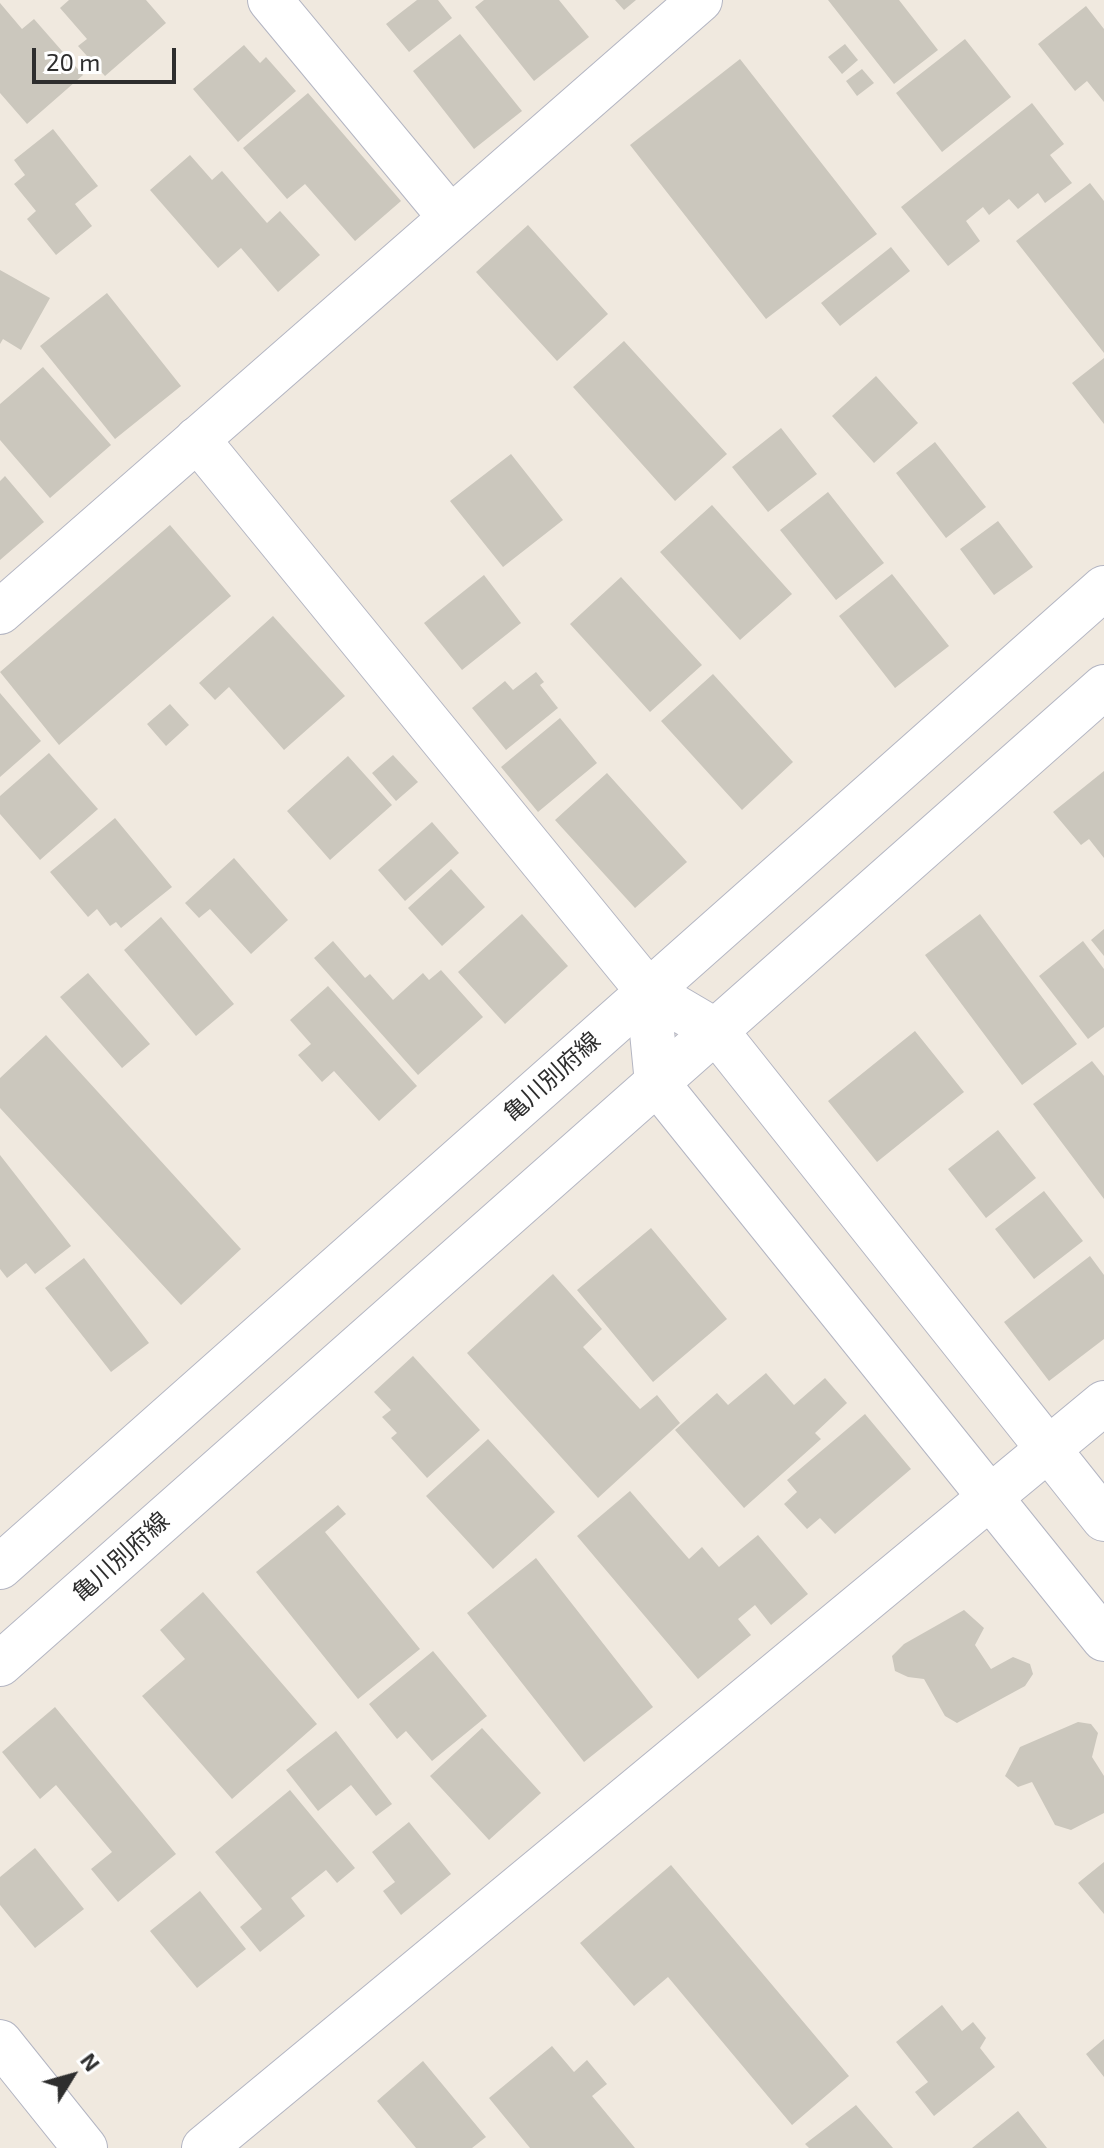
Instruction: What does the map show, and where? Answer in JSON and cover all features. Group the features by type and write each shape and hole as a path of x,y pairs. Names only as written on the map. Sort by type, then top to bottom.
{"street":[{"path":"270,0 450,217"},
{"path":"0,612 700,0"},
{"path":"197,439 648,991 716,1031 1104,1519"},
{"name":"亀川別府線","path":"0,1567 1104,588"},
{"name":"亀川別府線","path":"0,1664 1104,687"},
{"path":"648,991 657,1083 1104,1639"},
{"path":"204,2148 1104,1403"},
{"path":"0,2042 85,2148"}],"building":[{"path":"69,0 146,0 166,23 105,76 78,46 87,39 60,8"},
{"path":"417,0 438,0 452,18 409,52 386,24"},
{"path":"484,0 559,0 589,37 534,81 475,7"},
{"path":"615,0 636,0 624,10"},
{"path":"828,0 899,0 938,50 894,84"},
{"path":"0,3 22,29 34,19 83,75 27,124 0,93"},
{"path":"1086,6 1104,29 1104,102 1087,81 1075,91 1038,44"},
{"path":"460,34 522,111 474,149 413,71"},
{"path":"965,39 1011,97 942,152 896,93"},
{"path":"845,44 858,60 842,74 828,57"},
{"path":"244,45 260,63 266,57 296,91 238,142 193,89"},
{"path":"740,59 877,234 766,319 630,145"},
{"path":"862,69 874,83 857,96 846,81"},
{"path":"308,93 401,201 355,241 305,184 287,199 243,148"},
{"path":"1032,103 1064,144 1050,155 1072,183 1045,203 1038,193 1018,209 1009,199 989,215 983,207 966,221 980,241 948,266 901,207"},
{"path":"53,129 98,186 75,204 92,226 56,255 27,219 36,211 14,184 25,175 14,160"},
{"path":"190,155 212,180 222,171 267,223 280,211 320,255 278,292 241,248 218,268 150,190"},
{"path":"1090,183 1104,201 1104,353 1016,241"},
{"path":"528,225 608,314 557,361 476,272"},
{"path":"891,247 910,271 840,326 821,303"},
{"path":"0,270 50,298 21,350 3,339 0,344"},
{"path":"107,293 181,386 115,439 40,346"},
{"path":"624,341 727,454 675,501 573,387"},
{"path":"1104,358 1104,424 1072,383"},
{"path":"43,367 111,445 50,498 0,440 0,404"},
{"path":"876,376 918,423 874,463 832,416"},
{"path":"781,428 817,474 768,512 732,467"},
{"path":"935,442 986,507 946,538 896,473"},
{"path":"511,454 563,520 503,567 450,501"},
{"path":"5,476 44,522 0,560 0,481"},
{"path":"828,492 884,563 836,600 780,530"},
{"path":"712,505 792,594 740,640 660,552"},
{"path":"998,521 1033,567 994,595 960,549"},
{"path":"170,525 231,596 59,745 0,672"},
{"path":"892,574 949,646 895,688 839,616"},
{"path":"484,575 521,623 462,670 424,623"},
{"path":"621,577 702,665 650,712 570,624"},
{"path":"273,616 345,696 284,750 229,687 215,700 199,683"},
{"path":"536,672 544,682 540,685 558,708 506,750 472,708 505,681 513,690"},
{"path":"713,674 793,762 742,810 661,721"},
{"path":"0,693 41,741 0,777"},
{"path":"170,704 189,725 166,746 147,724"},
{"path":"560,718 597,763 538,812 501,767"},
{"path":"49,753 98,809 40,860 0,814 0,796"},
{"path":"393,755 418,782 396,801 372,773"},
{"path":"348,756 392,805 330,860 287,811"},
{"path":"1104,771 1104,858 1089,839 1081,845 1053,812"},
{"path":"607,773 687,862 635,908 555,820"},
{"path":"115,818 172,887 121,928 116,922 110,926 97,909 88,917 50,872"},
{"path":"432,822 459,853 405,901 378,870"},
{"path":"234,858 288,920 251,954 210,909 199,918 185,903"},
{"path":"451,869 485,907 442,946 408,908"},
{"path":"522,914 568,966 505,1024 458,972"},
{"path":"980,914 1077,1044 1022,1085 925,955"},
{"path":"161,917 234,1004 196,1036 124,950"},
{"path":"1104,929 1104,956 1091,940"},
{"path":"333,941 365,978 370,974 393,1000 423,973 429,980 441,970 483,1017 418,1075 314,958"},
{"path":"1083,941 1104,969 1104,1027 1088,1039 1039,976"},
{"path":"88,973 150,1044 122,1068 60,997"},
{"path":"328,986 417,1086 379,1121 334,1071 322,1082 298,1055 311,1044 290,1020"},
{"path":"915,1031 964,1092 877,1162 828,1101"},
{"path":"46,1035 241,1249 181,1305 0,1108 0,1078"},
{"path":"1092,1061 1104,1076 1104,1199 1033,1104"},
{"path":"998,1130 1036,1178 986,1218 948,1169"},
{"path":"0,1155 71,1246 35,1274 26,1263 7,1278 0,1269"},
{"path":"1044,1191 1083,1241 1034,1279 995,1229"},
{"path":"651,1228 727,1319 653,1382 577,1290"},
{"path":"1090,1256 1104,1275 1104,1339 1049,1381 1004,1322"},
{"path":"84,1258 149,1343 111,1372 45,1288"},
{"path":"553,1274 602,1329 583,1347 640,1409 657,1395 680,1423 598,1498 467,1353"},
{"path":"413,1356 480,1430 427,1478 391,1438 397,1433 382,1417 391,1410 374,1392"},
{"path":"766,1373 794,1405 825,1378 847,1403 815,1433 821,1439 744,1508 675,1430 717,1393 728,1405"},
{"path":"865,1414 911,1469 835,1534 820,1518 807,1529 784,1504 797,1492 787,1480"},
{"path":"488,1439 555,1512 493,1569 426,1496"},
{"path":"630,1491 689,1559 702,1547 719,1567 758,1535 808,1594 771,1625 755,1605 738,1619 751,1635 698,1679 577,1536"},
{"path":"338,1505 346,1514 325,1532 420,1649 358,1699 256,1572"},
{"path":"536,1558 653,1707 584,1762 467,1613"},
{"path":"203,1592 317,1724 232,1799 142,1696 185,1659 160,1630"},
{"path":"964,1610 984,1628 975,1645 991,1669 1013,1657 1030,1664 1033,1674 1025,1686 957,1723 945,1716 924,1679 895,1671 892,1656 904,1644"},
{"path":"433,1651 487,1716 432,1761 406,1731 397,1739 369,1704"},
{"path":"55,1707 176,1854 118,1902 91,1869 112,1852 56,1785 40,1799 2,1752"},
{"path":"1078,1722 1091,1724 1098,1733 1092,1757 1104,1776 1104,1813 1071,1830 1055,1825 1032,1782 1018,1787 1005,1776 1020,1747"},
{"path":"482,1728 541,1793 489,1840 430,1776"},
{"path":"336,1731 392,1804 376,1816 351,1785 318,1811 286,1770"},
{"path":"290,1790 355,1868 337,1883 326,1870 291,1898 305,1916 260,1952 240,1927 262,1909 215,1852"},
{"path":"409,1822 451,1874 401,1915 383,1891 395,1882 372,1852"},
{"path":"35,1848 84,1909 35,1948 0,1905 0,1877"},
{"path":"1104,1862 1104,1914 1078,1883"},
{"path":"671,1865 849,2076 792,2125 668,1977 634,2006 580,1943"},
{"path":"200,1891 246,1949 197,1988 150,1931"},
{"path":"942,2005 962,2031 973,2022 986,2038 980,2048 995,2067 934,2116 915,2092 928,2082 896,2042"},
{"path":"1104,2039 1104,2077 1086,2054"},
{"path":"552,2046 574,2072 587,2060 607,2084 592,2096 635,2148 530,2148 489,2098"},
{"path":"423,2061 486,2137 472,2148 416,2148 377,2101"},
{"path":"856,2105 893,2148 809,2148 805,2144"},
{"path":"1018,2111 1047,2148 972,2148"}]}
